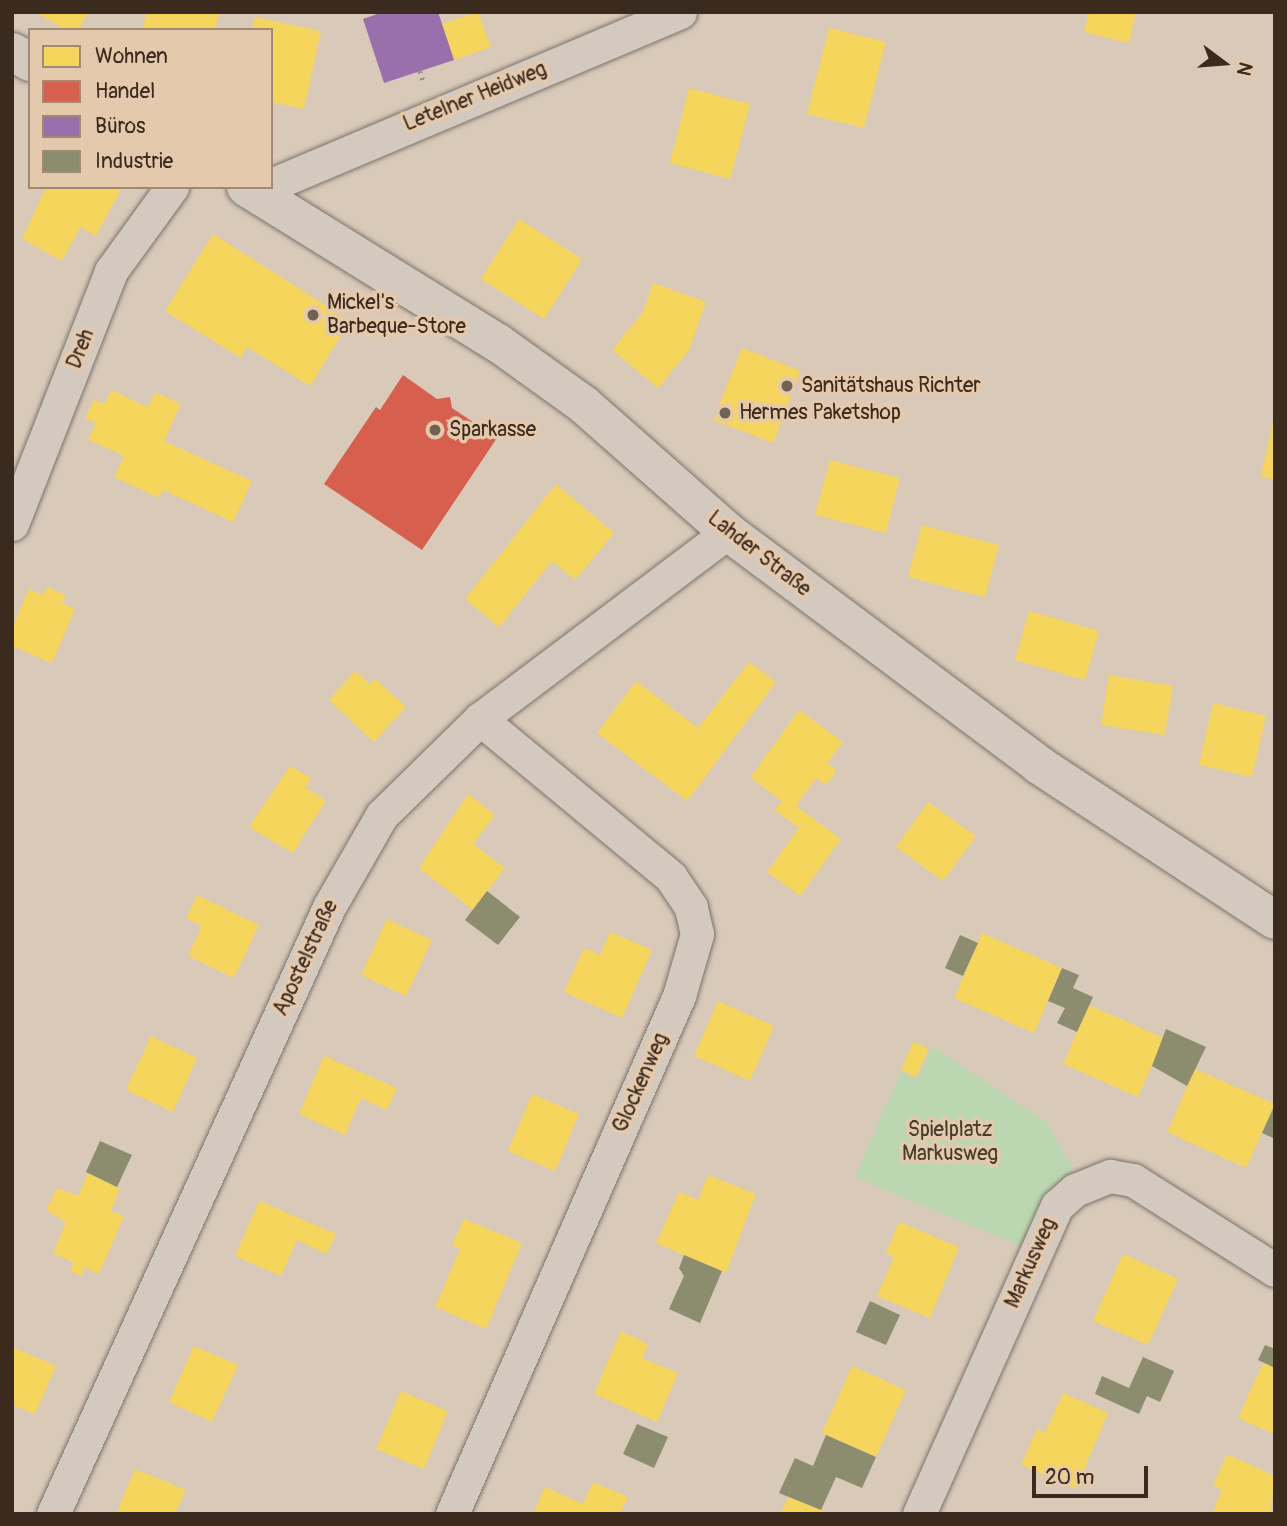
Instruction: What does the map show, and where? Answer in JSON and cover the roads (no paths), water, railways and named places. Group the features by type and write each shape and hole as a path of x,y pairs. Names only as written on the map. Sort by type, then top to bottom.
{"street":[{"name":"Letelner Heidweg","path":"273,182 680,12"},
{"path":"12,52 28,61"},
{"name":"Dreh","path":"12,524 111,271 171,189"},
{"name":"Lahder Straße","path":"261,189 498,343 583,404 728,531 1038,765 1275,920"},
{"name":"Apostelstraße","path":"53,1514 353,860 382,815 480,719 728,531"},
{"name":"Glockenweg","path":"452,1514 679,996 696,934 691,907 671,877 480,719"},
{"name":"Markusweg","path":"919,1514 1057,1206 1075,1190 1110,1176 1133,1180 1275,1270"}],"place":[{"name":"Mickel's Barbeque-Store","path":"313,315"},
{"name":"Sanitätshaus Richter","path":"787,386"},
{"name":"Hermes Paketshop","path":"725,413"},
{"name":"Sparkasse","path":"435,430"}],"park label":[{"name":"Spielplatz Markusweg","path":"950,1142"}]}
